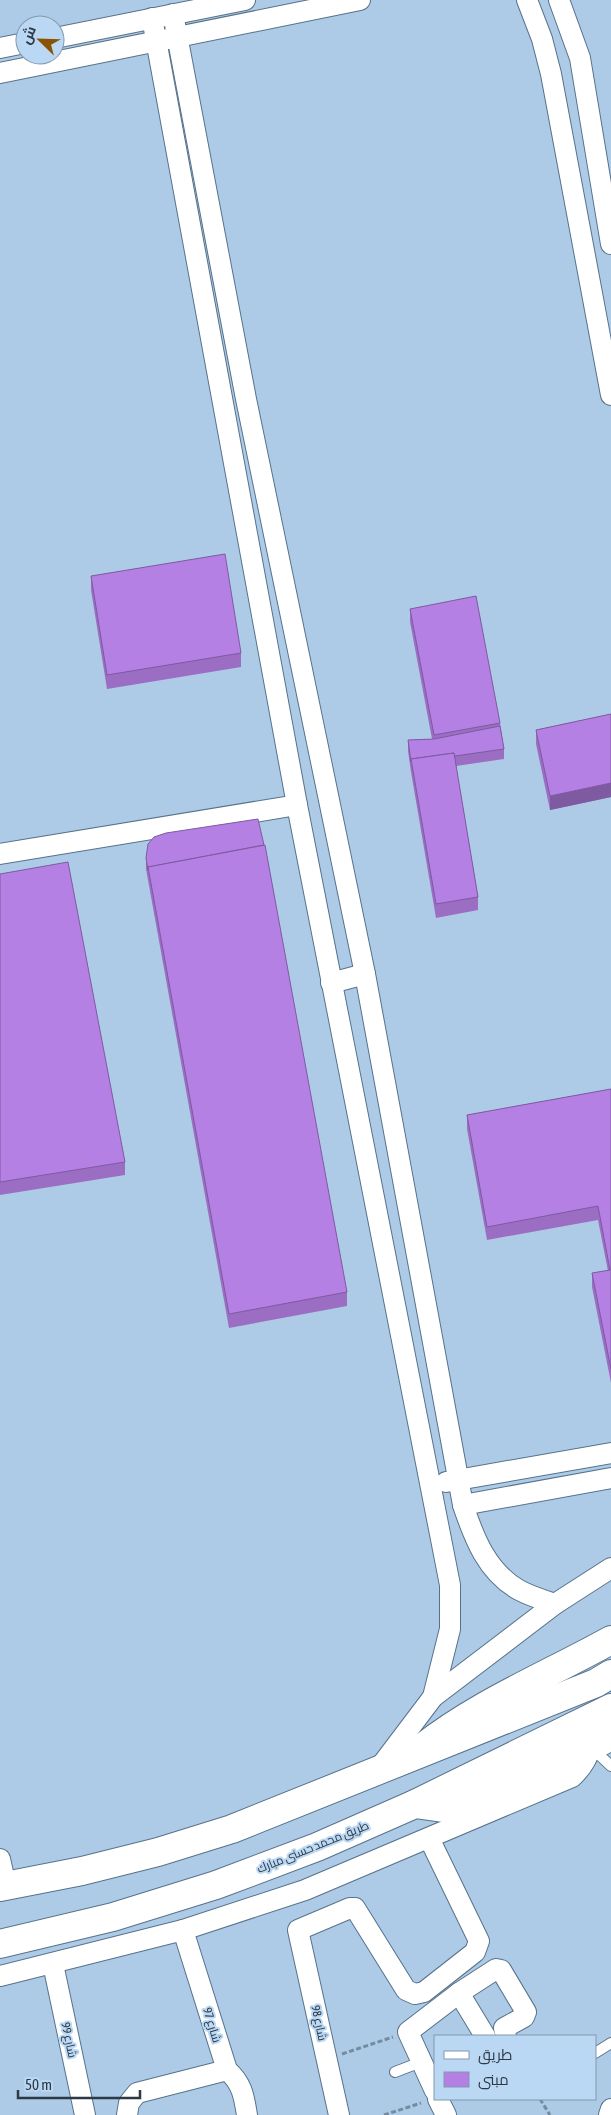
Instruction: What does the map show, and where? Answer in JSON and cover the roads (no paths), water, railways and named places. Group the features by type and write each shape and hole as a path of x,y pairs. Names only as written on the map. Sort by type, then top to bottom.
{"main road":[{"path":"407,1760 441,1733 481,1708 611,1640"},
{"path":"3,1886 158,1852 232,1829 596,1683 611,1674"},
{"name":"طريق محمد حسنى مبارك","path":"0,1944 113,1917 216,1885 317,1847 415,1804 611,1708"},
{"path":"415,1804 450,1809 474,1802 601,1741"}],"street":[{"path":"65,36 245,0"},
{"path":"0,73 360,0"},
{"path":"527,0 542,39 562,131 611,395"},
{"path":"559,0 580,58 611,244"},
{"path":"173,14 246,399 365,974 463,1506 473,1534 484,1556 497,1572 521,1592 555,1604"},
{"path":"152,18 280,716 431,1484 451,1603 450,1629 433,1697"},
{"path":"0,48 15,45"},
{"path":"562,131 591,124"},
{"path":"280,716 310,710"},
{"path":"0,854 297,805"},
{"path":"331,983 365,974"},
{"path":"366,1156 397,1148"},
{"path":"431,1484 611,1453"},
{"path":"463,1506 611,1478"},
{"path":"376,1772 433,1697 555,1604 611,1568"},
{"path":"0,1976 183,1930 305,1890 572,1777 581,1769 601,1741"},
{"name":"شارع 98","path":"339,2115 298,1930 350,1908 356,1908 406,1990 415,1994 424,1992 474,1952 478,1941 429,1838"},
{"path":"0,1859 3,1886"},
{"name":"شارع 97","path":"183,1930 227,2070 237,2079 242,2088 247,2115"},
{"name":"شارع 99","path":"53,1964 85,2115"},
{"path":"433,2097 408,2032 459,1993 496,1969 501,1970 526,2012 524,2017 504,2028 506,2035"},
{"path":"459,1993 484,2035"},
{"path":"127,2115 129,2103 137,2093 143,2090 227,2070"},
{"path":"435,2100 446,2115"},
{"path":"609,2115 611,2109"}],"lane":[{"path":"601,1741 611,1766"},
{"path":"596,2052 611,2043"},
{"path":"395,2072 421,2062"}]}
